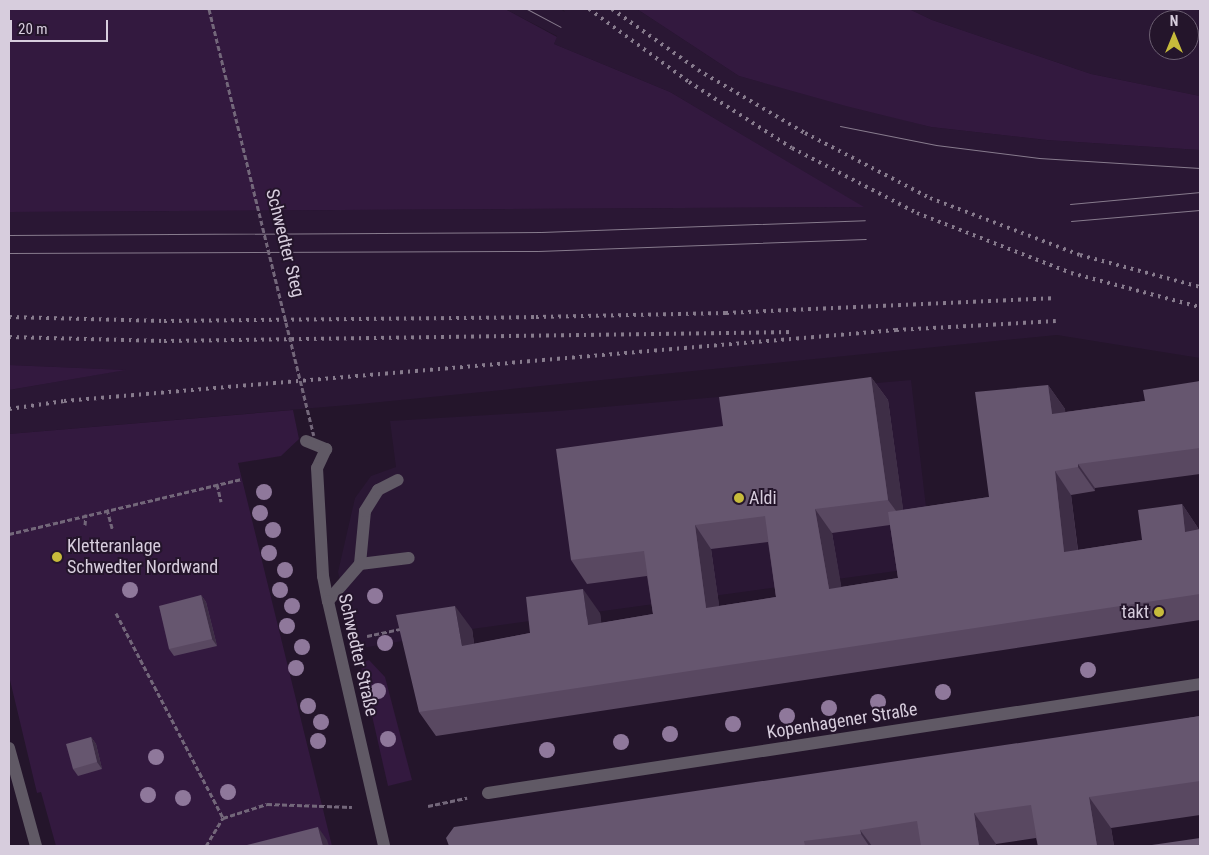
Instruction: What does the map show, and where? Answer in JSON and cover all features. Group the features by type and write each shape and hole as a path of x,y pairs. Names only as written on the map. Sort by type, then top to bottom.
{"street":[{"name":"Schwedter Straße","path":"314,435 306,441 326,449 317,468 323,576 384,846"},
{"path":"328,601 360,564 365,511 378,490 398,480"},
{"path":"360,564 409,558"},
{"name":"Kopenhagener Straße","path":"488,793 1200,684"},
{"path":"9,748 36,846"}],"path":[{"name":"Schwedter Steg","path":"209,9 314,435"},
{"path":"9,534 107,509 242,479"},
{"path":"217,484 221,502"},
{"path":"107,509 112,528"},
{"path":"85,525 86,514"},
{"path":"116,613 222,818"},
{"path":"368,636 410,627"},
{"path":"428,806 488,793"},
{"path":"206,846 222,818 267,804 354,807"}],"shaded area":[{"path":"9,9 505,9 557,37 554,44 670,92 864,207 9,212"},
{"path":"505,9 560,9 565,12 563,9 637,9 739,76 931,127 1047,140 1200,150 1200,358 1057,335 360,404 9,434 9,390 124,370 9,365 9,212 863,207 670,92 554,44 557,36"},
{"path":"637,9 909,9 932,20 1091,74 1200,96 1200,150 1047,140 931,127 846,106 739,76"},
{"path":"909,9 1200,9 1200,96 1091,74 932,20"},
{"path":"9,365 126,370 9,390"},
{"path":"911,380 933,566 472,629 356,649 338,572 355,498 371,476 396,467 390,421 558,411"},
{"path":"293,410 299,439 281,456 238,463 332,846 56,846 41,792 37,793 9,676 9,434"},
{"path":"369,660 385,677 412,780 388,786 360,663"}],"building":[{"path":"871,377 888,500 815,509 829,589 898,578 888,512 989,497 975,392 1048,385 1052,414 1145,401 1143,390 1200,381 1200,448 1078,464 1078,467 1055,471 1064,552 1142,540 1138,510 1182,504 1185,532 1200,529 1200,594 419,712 396,615 455,606 462,646 530,633 526,597 583,589 588,625 653,614 644,551 571,560 556,449 723,426 719,397","holes":["765,516 776,597 706,608 695,525"]},
{"path":"201,595 212,639 169,649 159,606"},
{"path":"1200,716 1200,781 1089,797 1097,846 1038,846 1031,805 974,813 979,846 921,846 917,821 860,830 861,834 804,841 805,846 449,846 446,838 454,827"},
{"path":"91,737 97,762 73,769 66,744"},
{"path":"318,827 323,846 243,846"},
{"path":"1200,838 1200,846 1145,846"}],"tram line":[{"path":"527,9 561,27"},
{"path":"840,126 936,145 1039,158 1200,168"},
{"path":"1070,204 1200,192"},
{"path":"1071,221 1200,210"},
{"path":"9,235 541,232 865,220"},
{"path":"9,253 538,251 866,239"}],"railway":[{"path":"589,9 689,82 792,148 917,213 1071,273 1200,307"},
{"path":"612,9 698,70 805,133 930,198 1080,255 1200,287"},
{"path":"9,317 164,321 536,317 726,313 1053,298"},
{"path":"9,409 64,401 896,330 1056,321"},
{"path":"9,337 164,341 793,332"}],"place":[{"name":"Aldi","path":"739,498"},
{"name":"Kletteranlage Schwedter Nordwand","path":"57,557"},
{"name":"takt","path":"1159,612"}]}
